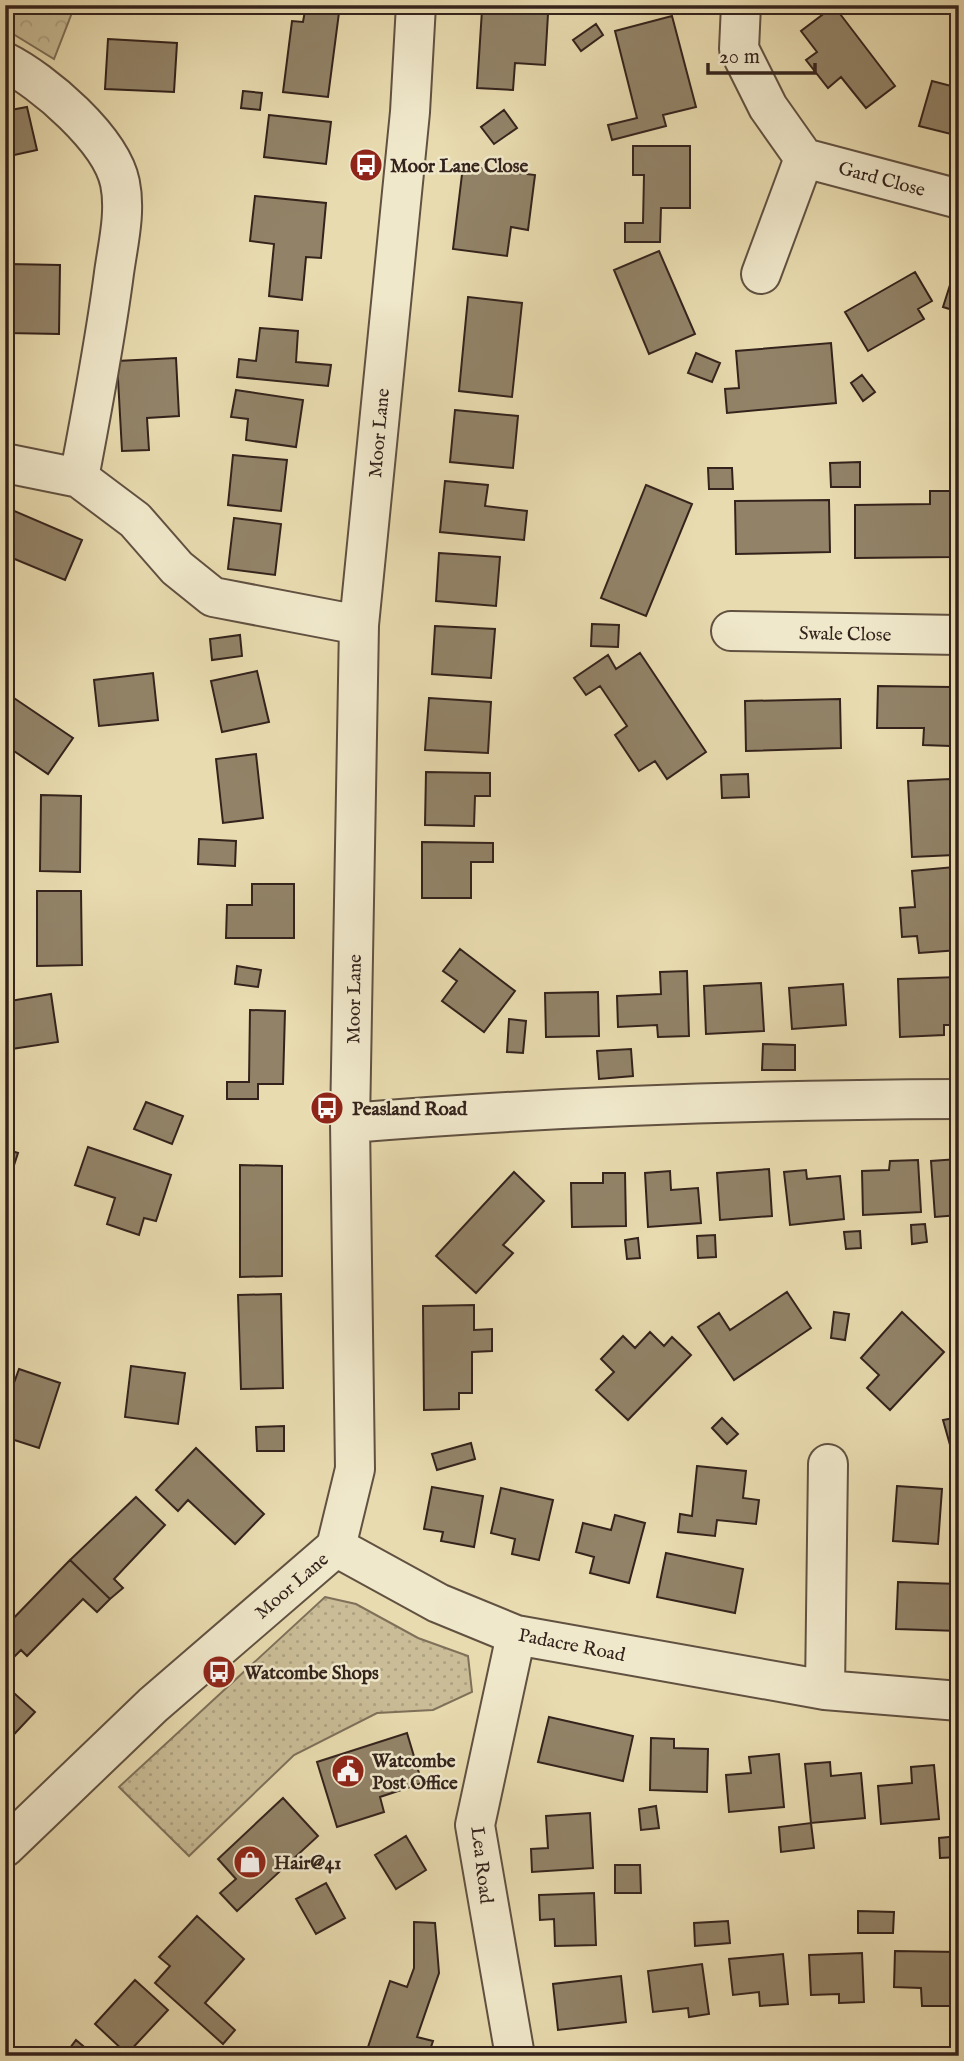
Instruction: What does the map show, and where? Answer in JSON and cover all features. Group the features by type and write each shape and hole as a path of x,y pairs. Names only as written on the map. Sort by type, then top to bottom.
{"street":[{"name":"Moor Lane","path":"12,1827 336,1547 355,1469 350,1123 359,625 410,113 416,5"},
{"path":"741,5 739,49 768,107 804,158 761,274"},
{"path":"5,62 32,76 95,135 120,181 122,217 107,326 79,478"},
{"name":"Gard Close","path":"804,158 959,199"},
{"path":"5,463 79,478 135,520 177,568 213,597 359,625"},
{"name":"Swale Close","path":"731,631 959,635"},
{"path":"350,1123 508,1110 774,1100 959,1099"},
{"path":"825,1690 828,1464"},
{"name":"Padacre Road","path":"336,1547 438,1602 516,1635 825,1690 959,1701"},
{"name":"Lea Road","path":"515,2056 475,1825 516,1635"}],"green space":[{"path":"5,5 75,5 54,59 5,29"},
{"path":"325,1597 356,1604 418,1638 468,1656 472,1692 433,1710 377,1713 294,1755 189,1856 119,1787"}],"building":[{"path":"306,5 340,5 328,97 283,92 292,21 303,22"},
{"path":"834,6 895,86 866,108 841,77 828,88 806,60 817,52 801,31"},
{"path":"482,10 548,14 545,65 515,63 513,90 477,88"},
{"path":"672,16 696,107 663,115 666,126 612,140 608,125 637,118 615,31"},
{"path":"596,24 603,35 581,51 573,40"},
{"path":"108,39 177,43 174,92 105,89"},
{"path":"932,81 959,88 959,136 919,126"},
{"path":"243,91 262,93 260,110 241,108"},
{"path":"27,107 37,150 5,157 5,111"},
{"path":"504,110 517,128 494,144 481,127"},
{"path":"269,115 331,122 326,164 264,157"},
{"path":"633,146 690,146 690,208 661,208 660,242 625,242 625,223 643,223 644,175 633,175"},
{"path":"463,166 535,175 528,230 511,227 507,256 453,249"},
{"path":"255,196 326,203 321,258 306,257 302,300 269,296 274,244 250,241"},
{"path":"659,251 695,334 649,354 614,270"},
{"path":"9,264 60,265 59,334 7,333"},
{"path":"956,266 959,267 959,312 943,307"},
{"path":"915,272 932,301 918,309 924,319 868,351 845,312"},
{"path":"468,297 522,303 512,397 459,391"},
{"path":"260,328 298,331 296,362 331,365 328,386 237,377 239,359 256,361"},
{"path":"831,343 836,403 727,413 725,389 739,388 736,351"},
{"path":"696,353 720,363 712,382 688,373"},
{"path":"176,358 179,416 147,418 149,450 122,451 117,361"},
{"path":"862,375 875,392 863,401 851,383"},
{"path":"236,390 303,400 296,447 246,440 248,419 231,417"},
{"path":"455,410 518,416 513,468 450,462"},
{"path":"233,455 287,460 281,511 228,505"},
{"path":"860,462 860,487 831,487 830,463"},
{"path":"708,468 732,468 733,489 709,489"},
{"path":"445,481 488,485 485,506 527,511 524,540 440,532"},
{"path":"646,485 692,504 646,616 601,598"},
{"path":"930,491 953,491 954,557 855,558 855,505 930,504"},
{"path":"829,500 830,552 736,554 735,501"},
{"path":"5,507 82,540 65,580 5,555"},
{"path":"234,518 281,524 275,575 228,569"},
{"path":"439,553 500,557 496,606 436,601"},
{"path":"592,624 619,625 618,647 591,646"},
{"path":"435,626 495,629 491,678 432,674"},
{"path":"240,635 242,656 212,660 210,639"},
{"path":"640,653 706,752 667,779 655,761 639,771 615,735 627,726 600,686 586,695 574,678 608,655 616,669"},
{"path":"257,671 269,722 222,732 211,681"},
{"path":"153,673 158,720 99,726 94,680"},
{"path":"878,686 951,687 950,746 923,745 924,728 877,728"},
{"path":"5,692 73,738 48,774 5,745"},
{"path":"429,698 491,702 488,753 425,750"},
{"path":"840,699 841,748 746,751 745,701"},
{"path":"256,754 263,818 223,823 216,759"},
{"path":"426,772 490,773 490,796 475,796 474,826 425,825"},
{"path":"748,774 749,797 722,798 721,775"},
{"path":"950,779 954,855 912,857 908,781"},
{"path":"41,795 81,796 80,872 40,871"},
{"path":"199,839 236,841 235,866 198,864"},
{"path":"422,842 493,843 493,862 471,862 471,898 422,898"},
{"path":"954,867 959,950 919,953 917,936 902,937 900,908 915,907 912,871"},
{"path":"252,884 294,884 294,938 226,938 227,905 252,905"},
{"path":"37,891 81,891 82,965 37,966"},
{"path":"460,949 515,991 484,1032 442,1001 457,981 443,971"},
{"path":"237,966 261,970 258,987 235,984"},
{"path":"687,971 689,1036 658,1037 657,1025 618,1027 617,996 661,994 660,972"},
{"path":"959,977 959,1025 944,1025 944,1035 900,1037 898,979"},
{"path":"761,983 764,1031 706,1034 704,986"},
{"path":"843,984 846,1025 792,1029 789,988"},
{"path":"598,992 599,1036 546,1037 545,993"},
{"path":"51,994 58,1042 5,1050 5,1015 12,1014 10,1001"},
{"path":"250,1010 285,1011 283,1084 258,1084 258,1099 227,1099 227,1082 249,1082"},
{"path":"509,1019 526,1021 523,1053 507,1052"},
{"path":"763,1044 795,1045 795,1070 762,1070"},
{"path":"631,1049 633,1076 599,1079 597,1051"},
{"path":"146,1102 183,1116 172,1144 134,1129"},
{"path":"88,1147 171,1175 156,1221 144,1218 139,1235 107,1224 115,1198 75,1185"},
{"path":"5,1149 18,1153 5,1193"},
{"path":"958,1159 959,1215 935,1217 931,1161"},
{"path":"918,1160 921,1212 863,1215 862,1171 889,1170 890,1161"},
{"path":"240,1165 282,1166 282,1276 240,1277"},
{"path":"769,1169 772,1216 720,1220 717,1173"},
{"path":"806,1170 807,1179 840,1176 844,1219 790,1225 784,1172"},
{"path":"670,1171 671,1190 698,1188 701,1223 648,1227 645,1173"},
{"path":"514,1172 544,1201 503,1245 513,1253 476,1293 436,1256"},
{"path":"603,1173 625,1173 626,1226 572,1227 571,1183 603,1183"},
{"path":"925,1224 927,1242 912,1244 911,1225"},
{"path":"860,1231 861,1248 846,1249 844,1232"},
{"path":"715,1235 716,1257 698,1258 697,1236"},
{"path":"638,1238 640,1258 627,1259 625,1240"},
{"path":"787,1292 811,1328 734,1380 698,1327 719,1313 730,1330"},
{"path":"281,1294 283,1388 241,1389 238,1295"},
{"path":"474,1305 474,1330 492,1329 492,1351 472,1352 472,1393 459,1393 459,1409 424,1410 423,1306"},
{"path":"834,1312 849,1314 845,1340 831,1338"},
{"path":"902,1312 944,1352 890,1410 867,1388 879,1375 861,1358"},
{"path":"650,1332 664,1346 672,1337 691,1355 628,1420 596,1390 614,1372 601,1359 623,1336 635,1348"},
{"path":"131,1366 185,1373 178,1424 125,1417"},
{"path":"19,1369 60,1383 39,1448 5,1437 5,1389 11,1391"},
{"path":"959,1417 959,1458 954,1459 943,1420"},
{"path":"722,1418 738,1434 727,1444 712,1428"},
{"path":"284,1426 284,1451 257,1451 256,1427"},
{"path":"471,1443 475,1459 437,1470 432,1454"},
{"path":"196,1448 264,1514 235,1544 188,1500 178,1511 156,1490"},
{"path":"697,1466 746,1471 743,1498 759,1500 756,1524 717,1520 715,1536 678,1532 680,1514 692,1516"},
{"path":"897,1486 942,1489 938,1544 893,1541"},
{"path":"432,1487 483,1496 474,1547 441,1541 443,1532 424,1529"},
{"path":"501,1488 553,1500 539,1560 512,1554 515,1539 491,1533"},
{"path":"136,1497 165,1525 114,1579 123,1588 110,1599 70,1560"},
{"path":"615,1515 645,1523 629,1583 590,1573 594,1557 576,1552 583,1523 611,1530"},
{"path":"666,1553 743,1569 735,1613 657,1597"},
{"path":"70,1560 110,1599 97,1612 83,1599 27,1656 21,1650 8,1663 5,1661 5,1627"},
{"path":"898,1582 959,1584 959,1631 896,1629"},
{"path":"5,1685 35,1712 5,1744"},
{"path":"549,1717 633,1736 623,1781 538,1762"},
{"path":"407,1733 422,1783 380,1797 384,1812 337,1827 317,1762"},
{"path":"651,1738 674,1739 674,1748 708,1749 707,1792 650,1790"},
{"path":"779,1754 784,1807 729,1812 726,1775 751,1773 749,1757"},
{"path":"830,1762 831,1776 861,1773 865,1818 811,1823 805,1764"},
{"path":"934,1765 939,1819 881,1824 878,1786 912,1783 911,1767"},
{"path":"955,1769 959,1769 959,1815 955,1815"},
{"path":"283,1798 318,1836 237,1911 220,1893 236,1879 218,1859"},
{"path":"656,1806 659,1828 641,1830 639,1809"},
{"path":"590,1813 593,1868 532,1872 531,1849 548,1848 546,1816"},
{"path":"811,1823 814,1848 781,1852 779,1827"},
{"path":"406,1836 426,1870 396,1889 375,1855"},
{"path":"959,1836 959,1857 940,1858 939,1838"},
{"path":"615,1865 640,1865 641,1893 615,1893"},
{"path":"326,1883 345,1918 316,1934 296,1899"},
{"path":"594,1893 596,1945 555,1946 554,1919 540,1920 539,1895"},
{"path":"858,1911 894,1912 893,1933 858,1933"},
{"path":"197,1916 244,1959 205,2003 235,2030 223,2044 155,1983 170,1966 159,1957"},
{"path":"728,1921 730,1943 695,1946 694,1923"},
{"path":"414,1922 435,1923 439,1973 417,2037 433,2041 428,2056 396,2056 368,2047 390,1981 407,1987 414,1968"},
{"path":"895,1951 958,1952 957,2006 922,2006 921,1988 894,1987"},
{"path":"862,1953 864,2002 839,2003 839,1994 811,1995 809,1955"},
{"path":"783,1954 788,2004 760,2006 759,1992 733,1995 729,1959"},
{"path":"702,1964 709,2014 689,2017 688,2008 653,2012 648,1971"},
{"path":"621,1976 626,2022 558,2030 553,1984"},
{"path":"135,1980 168,2010 127,2054 95,2024"},
{"path":"76,2040 95,2056 64,2056"}],"place":[{"name":"Moor Lane Close","path":"366,165"},
{"name":"Peasland Road","path":"327,1108"},
{"name":"Watcombe Shops","path":"219,1672"},
{"name":"Watcombe Post Office","path":"348,1771"},
{"name":"Hair@41","path":"250,1862"}]}
